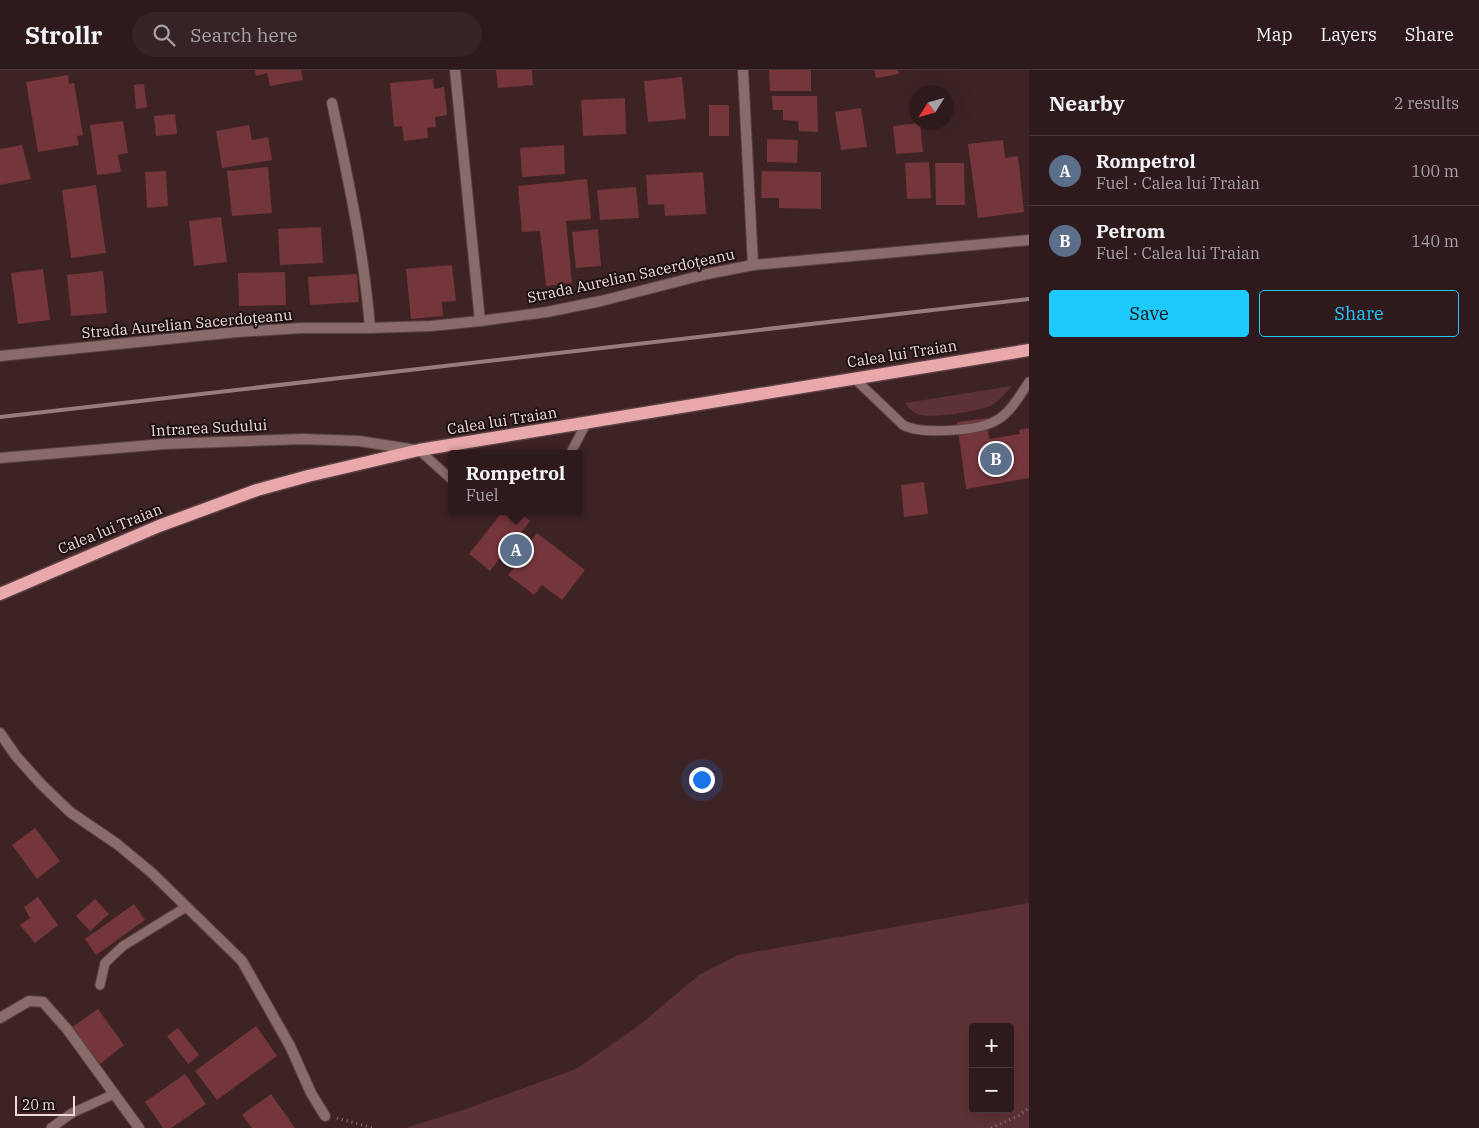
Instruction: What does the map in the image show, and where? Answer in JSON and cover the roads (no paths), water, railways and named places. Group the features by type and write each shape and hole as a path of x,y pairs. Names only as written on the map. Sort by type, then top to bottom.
{"main road":[{"name":"Calea lui Traian","path":"0,594 159,526 257,490 308,476 419,450 1029,350"}],"street":[{"path":"455,70 480,321"},
{"path":"743,70 753,265"},
{"path":"332,103 355,210 368,294 370,328"},
{"name":"Strada Aurelian Sacerdoțeanu","path":"0,356 246,331 431,326 480,321 547,312 601,301 706,274 753,265 1029,240"},
{"name":"Intrarea Sudului","path":"0,458 164,444 303,439 359,440 419,450"},
{"path":"0,733 16,756 70,812 117,844 152,873 242,961 290,1046 311,1092 325,1116"},
{"path":"0,1018 29,1001 43,1002 67,1029 140,1128"}],"lane":[{"path":"854,378 903,426 910,430 923,432 954,431 998,420 1015,402 1029,382"},
{"path":"572,450 586,424"},
{"path":"419,450 448,476"},
{"path":"100,985 105,963 123,946 186,907"},
{"path":"51,1128 72,1113 114,1094"}],"railway":[{"path":"0,417 1029,299"}],"place":[{"name":"Petrom","path":"996,459"},
{"name":"Rompetrol","path":"516,550"}]}
